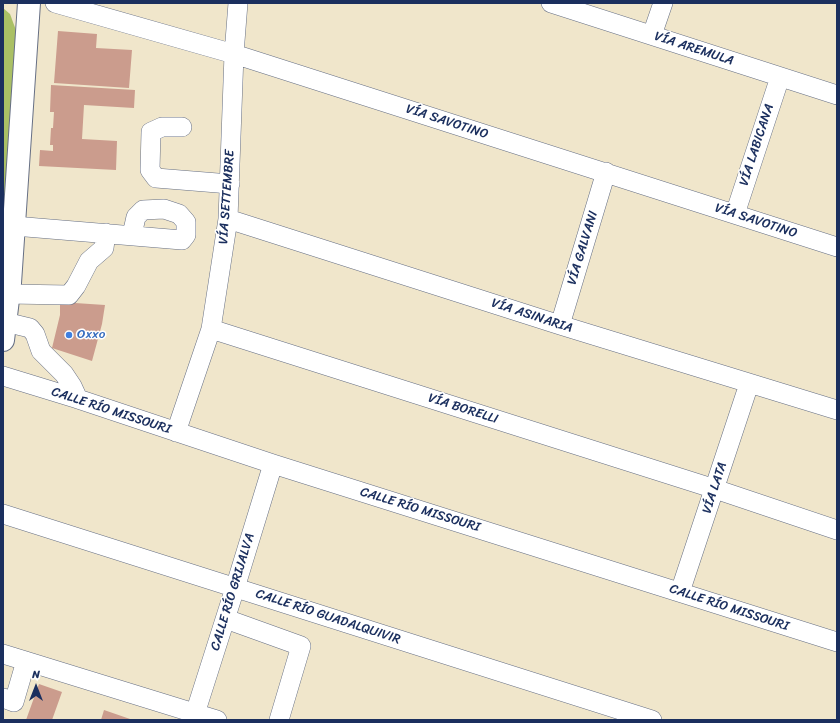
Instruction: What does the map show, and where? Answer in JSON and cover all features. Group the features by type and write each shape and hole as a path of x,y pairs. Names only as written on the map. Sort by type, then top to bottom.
{"main road":[{"path":"4,328 14,226 29,3"}],"street":[{"name":"VÍA SAVOTINO","path":"55,3 234,54 837,247"},
{"name":"VÍA SETTEMBRE","path":"176,432 211,329 228,219 234,54 238,3"},
{"name":"VÍA AREMULA","path":"551,3 837,95"},
{"path":"652,35 663,3"},
{"name":"VÍA LABICANA","path":"735,214 780,77"},
{"path":"182,127 162,127 151,132 150,170 156,178 230,184"},
{"name":"VÍA GALVANI","path":"560,324 606,172"},
{"name":"VÍA ASINARIA","path":"228,219 749,384 837,410"},
{"path":"14,226 132,235"},
{"path":"8,294 69,295 76,286 89,261 104,248 106,233"},
{"path":"4,328 30,328 35,334 41,351 64,374 78,399"},
{"name":"VÍA BORELLI","path":"211,329 715,489 837,530"},
{"name":"CALLE RÍO MISSOURI","path":"3,376 78,399 273,464 837,642"},
{"name":"VÍA LATA","path":"680,592 749,384"},
{"name":"CALLE RÍO GRIJALVA","path":"194,716 226,619 273,464"},
{"name":"CALLE RÍO GUADALQUIVIR","path":"3,514 652,720"},
{"path":"226,619 301,646 279,720"},
{"path":"3,654 194,716 217,720"},
{"path":"3,698 14,702 26,661"}],"green space":[{"path":"3,8 10,14 17,33 3,235"}],"building":[{"path":"58,31 97,34 96,48 132,50 129,88 54,83"},
{"path":"51,85 135,90 134,108 84,105 82,139 117,141 116,170 39,166 40,150 53,151 53,145 50,145 54,112 50,112"},
{"path":"60,302 105,305 102,324 92,361 52,348 60,315"},
{"path":"39,684 62,692 52,720 26,720"},
{"path":"104,710 133,720 101,720"}],"place":[{"name":"Oxxo","path":"69,335"}]}
